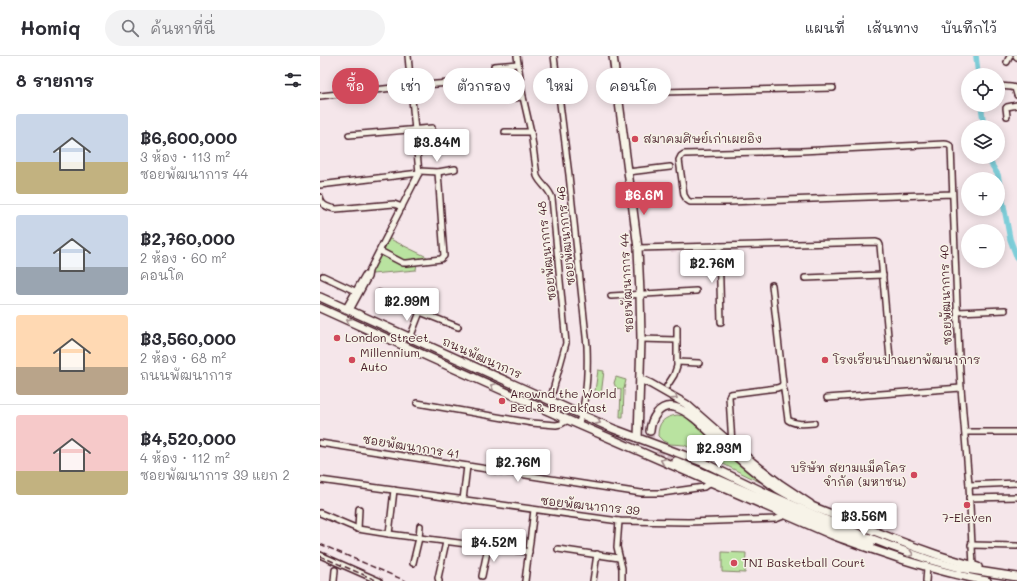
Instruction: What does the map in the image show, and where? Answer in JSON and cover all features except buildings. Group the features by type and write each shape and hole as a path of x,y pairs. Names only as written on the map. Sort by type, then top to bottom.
{"main road":[{"name":"ซอยพัฒนาการ 44","path":"614,56 616,68"},
{"name":"ซอยพัฒนาการ 44","path":"620,104 638,248 641,339 638,438"},
{"name":"ถนนพัฒนาการ","path":"320,297 582,415 702,462 847,529 946,565 1017,577"},
{"name":"ถนนพัฒนาการ","path":"320,308 578,425 832,535 927,567 987,581"},
{"path":"640,379 686,404 752,462 780,484 815,508"},
{"path":"650,431 652,420 657,412 666,407 680,409 693,418 766,481 787,494 815,508 925,551 1001,574"},
{"path":"676,460 870,544 889,555"}],"street":[{"path":"408,56 409,68"},
{"name":"ซอยพัฒนาการ 48","path":"517,56 519,68"},
{"name":"ซอยพัฒนาการ 46","path":"554,56 569,176 588,357 582,415 578,425"},
{"path":"1007,62 1010,56"},
{"path":"494,66 518,64"},
{"path":"1005,86 1015,88 1017,95"},
{"path":"671,92 833,88"},
{"path":"320,96 387,89"},
{"path":"348,309 355,292 380,251 419,172 413,104"},
{"name":"ซอยพัฒนาการ 48","path":"525,104 531,132 537,176 549,190 552,198 566,343 550,401"},
{"path":"1007,116 1006,108 1017,105"},
{"path":"349,136 432,128"},
{"path":"505,132 531,132"},
{"name":"ซอยพัฒนาการ 40","path":"952,194 690,202 684,195 679,160 684,154 801,151 948,144 951,147 961,388 969,485 973,566"},
{"path":"628,172 670,166"},
{"path":"320,185 419,172 438,172 455,169"},
{"path":"380,251 403,263 444,258 445,254 438,172"},
{"path":"320,198 322,204 336,210 394,204 402,207"},
{"path":"638,248 877,242 880,245 890,359"},
{"path":"719,246 721,322"},
{"path":"348,309 368,277 369,271"},
{"path":"805,278 883,275"},
{"path":"323,276 355,292"},
{"path":"772,285 783,380 782,386 784,390 788,420 791,422 804,424 814,423"},
{"path":"611,296 696,290"},
{"path":"379,293 458,328"},
{"path":"958,312 1005,310"},
{"path":"410,338 420,312"},
{"path":"667,386 674,375 677,362 677,328"},
{"path":"641,339 677,340"},
{"path":"677,362 699,363"},
{"path":"732,444 730,394 777,388 782,386"},
{"path":"827,398 961,388"},
{"path":"417,403 532,423 556,425 568,420"},
{"path":"965,432 1017,432"},
{"name":"ซอยพัฒนาการ 41","path":"320,443 641,493 704,487 711,482"},
{"path":"463,500 467,466"},
{"name":"ซอยพัฒนาการ 39","path":"320,480 619,521 688,522 776,519 786,515"},
{"path":"969,485 1017,483"},
{"path":"389,534 394,490"},
{"path":"969,498 1017,497"},
{"path":"358,529 359,509"},
{"path":"525,581 534,510"},
{"path":"320,514 358,529 529,552"},
{"path":"619,521 617,547 622,568 622,581"},
{"path":"413,563 419,538 420,526"},
{"path":"439,581 438,578 446,542"},
{"path":"971,545 1017,546"},
{"path":"482,576 488,547"},
{"path":"558,549 619,558"},
{"path":"593,581 597,554"},
{"path":"320,555 380,581"},
{"path":"926,581 927,567"},
{"path":"334,581 335,570"}],"green space":[{"path":"388,238 427,257 427,261 417,263 416,270 372,274 371,270"},
{"path":"598,370 604,371 601,395 595,391"},
{"path":"616,377 626,380 623,389 623,417 620,417 621,389 616,388 614,383"},
{"path":"677,415 684,416 693,422 760,482 684,445 670,444 663,441 658,436 659,427 665,419"},
{"name":"TNI Basketball Court","path":"722,552 746,553 745,573 722,572"}],"waterway":[{"path":"976,56 977,68"},
{"path":"982,112 983,120"},
{"path":"991,164 998,175 1010,239 1017,258"}],"tunnel":[{"path":"650,431 652,442 658,450 676,461"}],"railway":[{"path":"320,544 406,581"},
{"path":"320,556 378,581"}],"place":[{"name":"สมาคมศิษย์เก่าเผยอิง","path":"635,139"},
{"name":"London Street","path":"337,338"},
{"name":"Millennium Auto","path":"352,360"},
{"name":"โรงเรียนปาณยาพัฒนาการ","path":"825,360"},
{"name":"Arownd the World Bed & Breakfast","path":"502,401"},
{"name":"บริษัท สยามแม็คโคร จำกัด (มหาชน)","path":"914,475"},
{"name":"7-Eleven","path":"967,505"},
{"name":"TNI Basketball Court","path":"734,563"}]}
